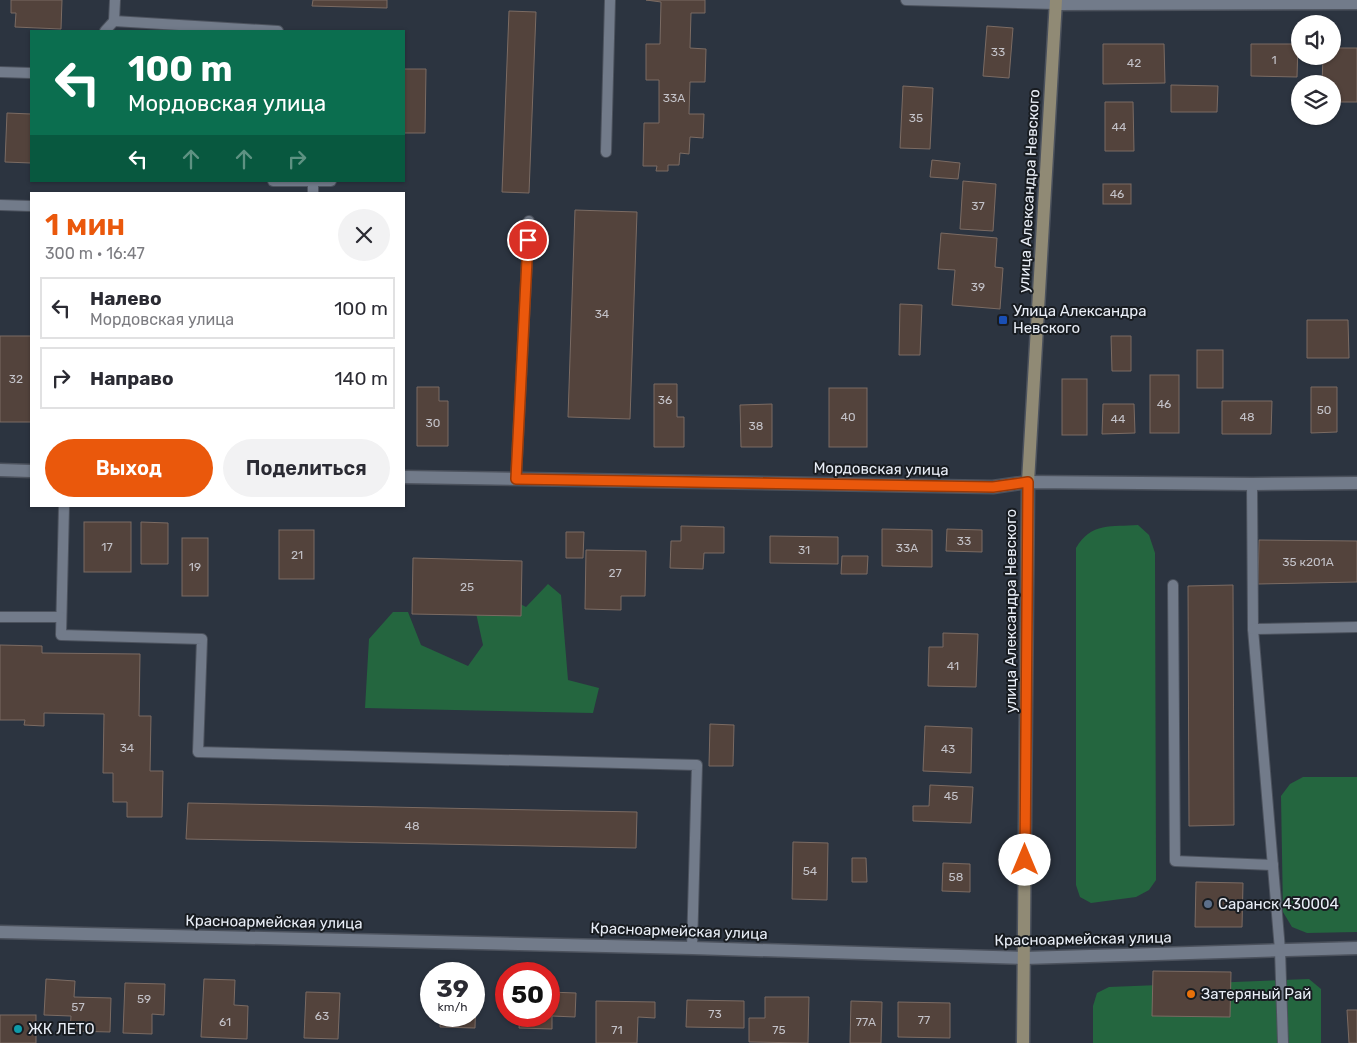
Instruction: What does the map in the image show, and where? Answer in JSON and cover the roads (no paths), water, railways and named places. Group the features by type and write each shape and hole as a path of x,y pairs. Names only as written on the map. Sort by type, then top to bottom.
{"main road":[{"name":"улица Александра Невского","path":"1024,1043 1028,482 1056,2"}],"street":[{"path":"1056,2 1357,3"},
{"path":"0,470 30,471"},
{"name":"Мордовская улица","path":"405,477 993,487 1028,482 1357,483"},
{"name":"Красноармейская улица","path":"0,932 692,948 1024,958 1357,948"}],"lane":[{"path":"106,30 114,21 115,0"},
{"path":"606,152 610,0"},
{"path":"906,0 1056,2"},
{"path":"114,21 277,30"},
{"path":"0,72 30,73"},
{"path":"0,204 30,206"},
{"path":"516,479 529,221"},
{"path":"1252,484 1253,629 1280,950 1283,1043"},
{"path":"64,507 61,635 202,639 198,752 697,765 692,948"},
{"path":"1173,585 1175,861 1273,865"},
{"path":"0,617 62,617"},
{"path":"1253,629 1357,627"}],"place":[{"name":"Улица Александра Невского","path":"1003,320"},
{"name":"Саранск 430004","path":"1208,904"},
{"name":"Затеряный Рай","path":"1191,994"},
{"name":"ЖК ЛЕТО","path":"18,1029"}]}
